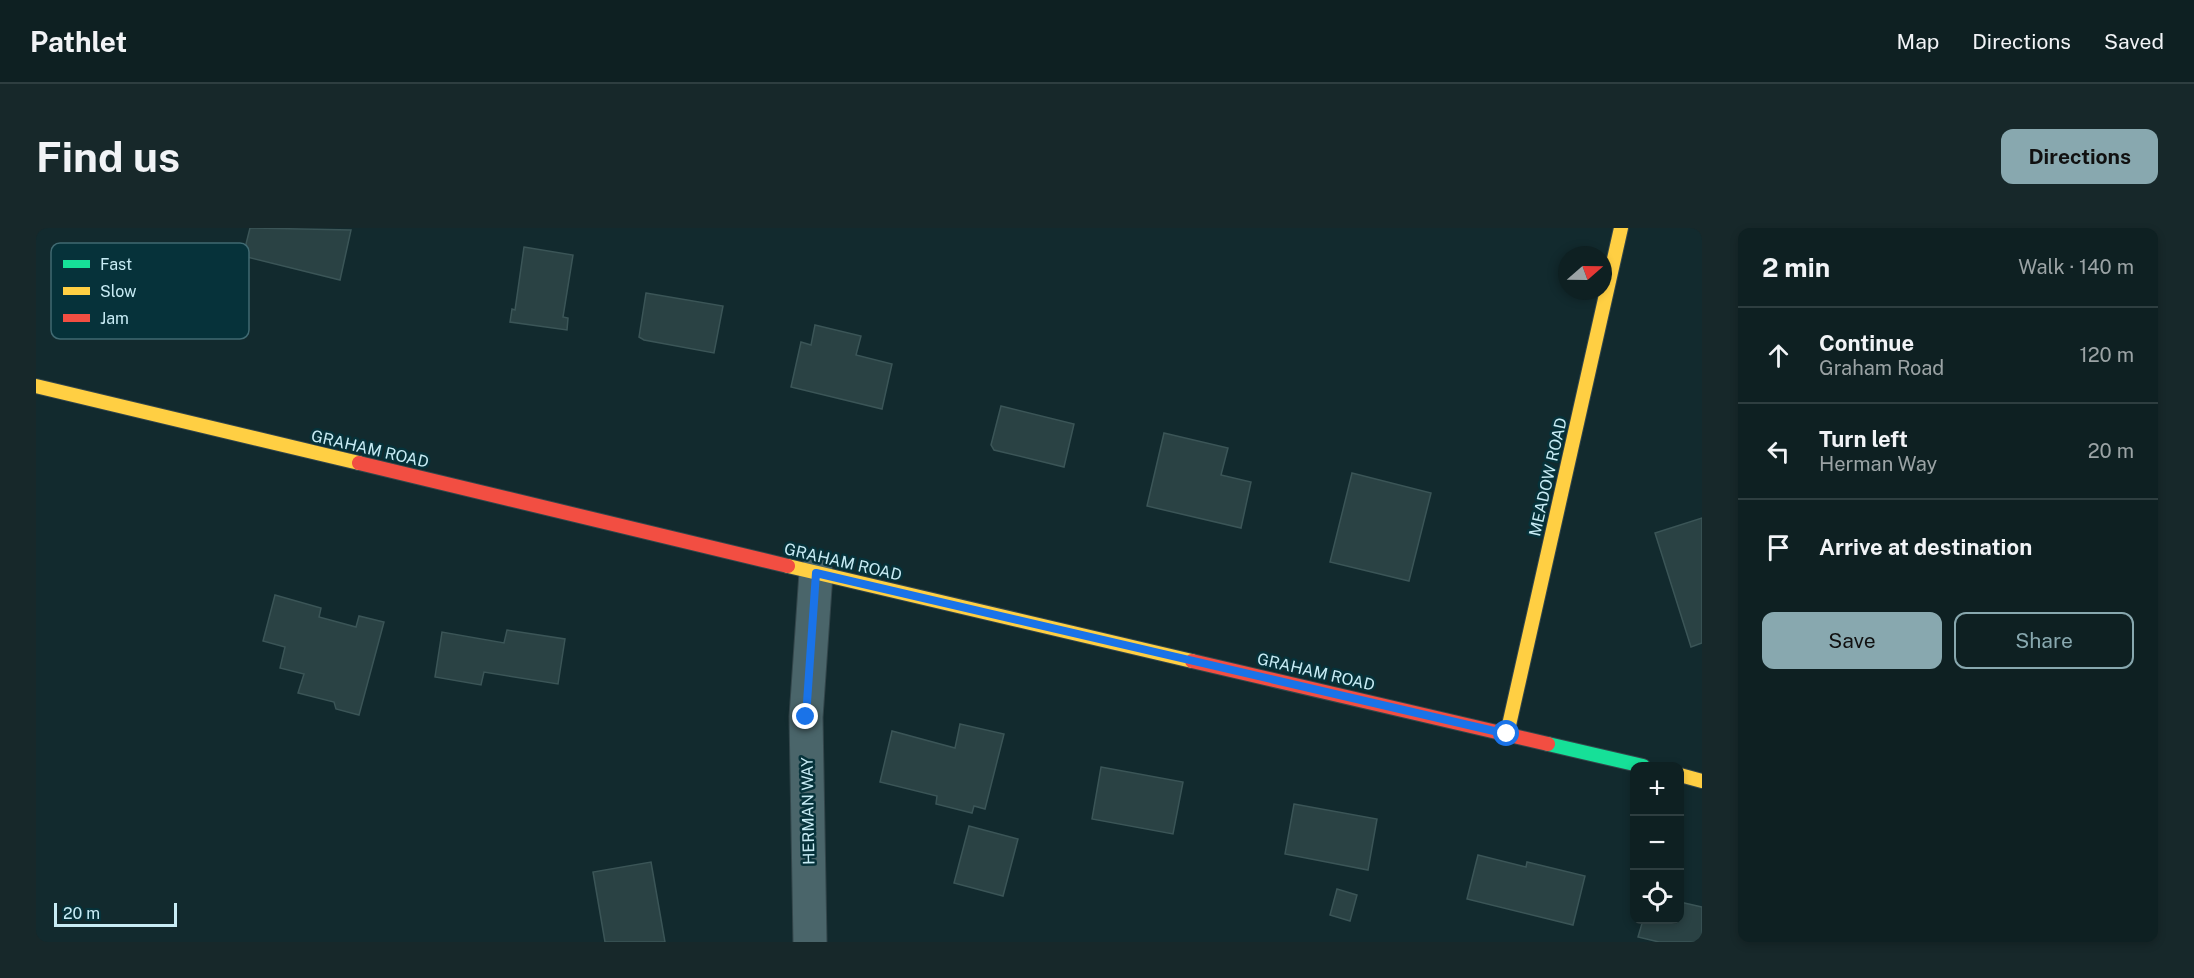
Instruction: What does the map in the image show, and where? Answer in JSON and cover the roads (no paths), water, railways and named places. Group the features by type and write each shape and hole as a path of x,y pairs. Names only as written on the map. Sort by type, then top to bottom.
{"street":[{"name":"MEADOW ROAD","path":"1507,734 1621,228"},
{"name":"GRAHAM ROAD","path":"36,386 816,573 1630,763"},
{"name":"HERMAN WAY","path":"810,942 806,717 816,573"},
{"path":"1684,776 1702,781"}]}
